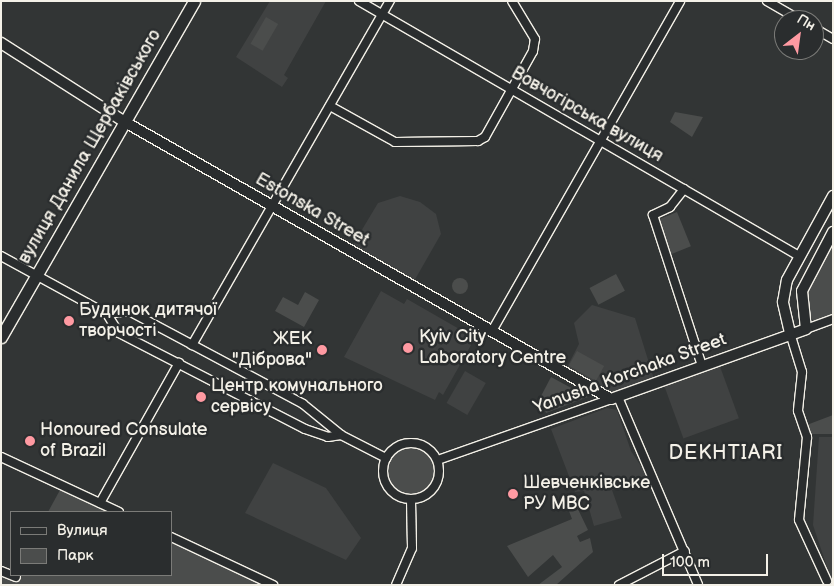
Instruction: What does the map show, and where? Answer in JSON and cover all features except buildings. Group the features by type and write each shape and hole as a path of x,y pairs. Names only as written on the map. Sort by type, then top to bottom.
{"main road":[{"name":"вулиця Данила Щербаківського","path":"1,337 194,1"}],"street":[{"name":"Вовчогірська вулиця","path":"359,1 799,256"},
{"path":"192,344 390,1"},
{"path":"330,106 395,142 478,141 485,136 534,51 535,39 512,1"},
{"path":"492,331 680,1"},
{"path":"767,1 783,10"},
{"name":"Estonska Street","path":"1,43 125,122 492,331 614,398"},
{"path":"684,189 670,207 653,215 702,366"},
{"path":"827,581 799,520 807,437 798,411 802,372 790,333 783,295 799,256 833,196"},
{"path":"806,328 802,291 833,232"},
{"path":"1,256 107,314 119,333 305,429 328,437 341,435"},
{"path":"107,314 129,312 192,344 302,404 341,435 386,458"},
{"name":"Yanusha Korchaka Street","path":"438,460 833,319"},
{"path":"100,503 179,363"},
{"path":"614,398 685,551 698,585"},
{"path":"413,442 428,448 438,460 439,475 434,488 410,499 389,488 383,473 386,458 398,446 413,442"},
{"path":"1,457 117,511"},
{"path":"396,585 412,548 410,499"},
{"path":"172,538 273,585"},
{"path":"619,585 685,551"}],"shaded area":[{"path":"270,1 326,1 284,75 288,78 282,87 236,57"},
{"path":"400,196 420,202 436,214 441,234 413,283 351,248 378,203"},
{"name":"Kyiv City Laboratory Centre","path":"381,291 404,304 407,299 475,338 443,395 439,392 435,400 344,357"},
{"path":"592,305 635,318 654,379 610,395 565,371 579,344 574,323"},
{"path":"718,361 739,418 683,439 663,381"},
{"path":"465,371 486,383 467,415 446,403"},
{"path":"607,408 617,410 631,451 647,475 612,490 622,518 594,526 584,491 575,492 551,429"},
{"path":"819,437 833,437 832,582 813,525"},
{"path":"273,463 326,488 361,538 346,560 245,513"}],"green space":[{"path":"266,17 278,24 263,51 250,44"},
{"path":"675,112 703,117 692,137 670,122"},
{"path":"677,212 691,246 670,255 657,220"},
{"path":"833,243 833,315 816,322 807,316 805,294"},
{"path":"616,274 625,291 598,305 590,288"},
{"path":"457,278 463,278 468,283 466,292 457,294 452,289 452,283"},
{"path":"305,292 319,300 304,327 275,311 283,297 298,305"},
{"path":"577,351 604,366 596,381 569,366"},
{"path":"551,377 588,397 546,413 540,398"},
{"path":"833,415 833,434 806,434 804,426"},
{"path":"412,446 421,448 429,453 434,461 436,470 434,479 429,487 421,492 412,494 403,492 395,487 390,479 388,470 390,461 395,453 403,448"},
{"path":"60,490 105,511 49,511"},
{"path":"575,503 588,530 577,536 580,542 590,538 593,552 556,585 538,585 562,567 553,555 528,577 507,546 572,519 567,506"},
{"path":"172,542 264,585 1,585 1,573 10,573 10,576 172,576"}],"place":[{"name":"Будинок дитячої творчості","path":"69,321"},
{"name":"Kyiv City Laboratory Centre","path":"408,348"},
{"name":"ЖЕК \"Діброва\"","path":"322,350"},
{"name":"Центр комунального сервісу","path":"201,397"},
{"name":"Honoured Consulate of Brazil","path":"30,441"},
{"name":"Шевченківське РУ МВС","path":"513,494"}],"district":[{"name":"DEKHTIARI","path":"726,453"}]}
